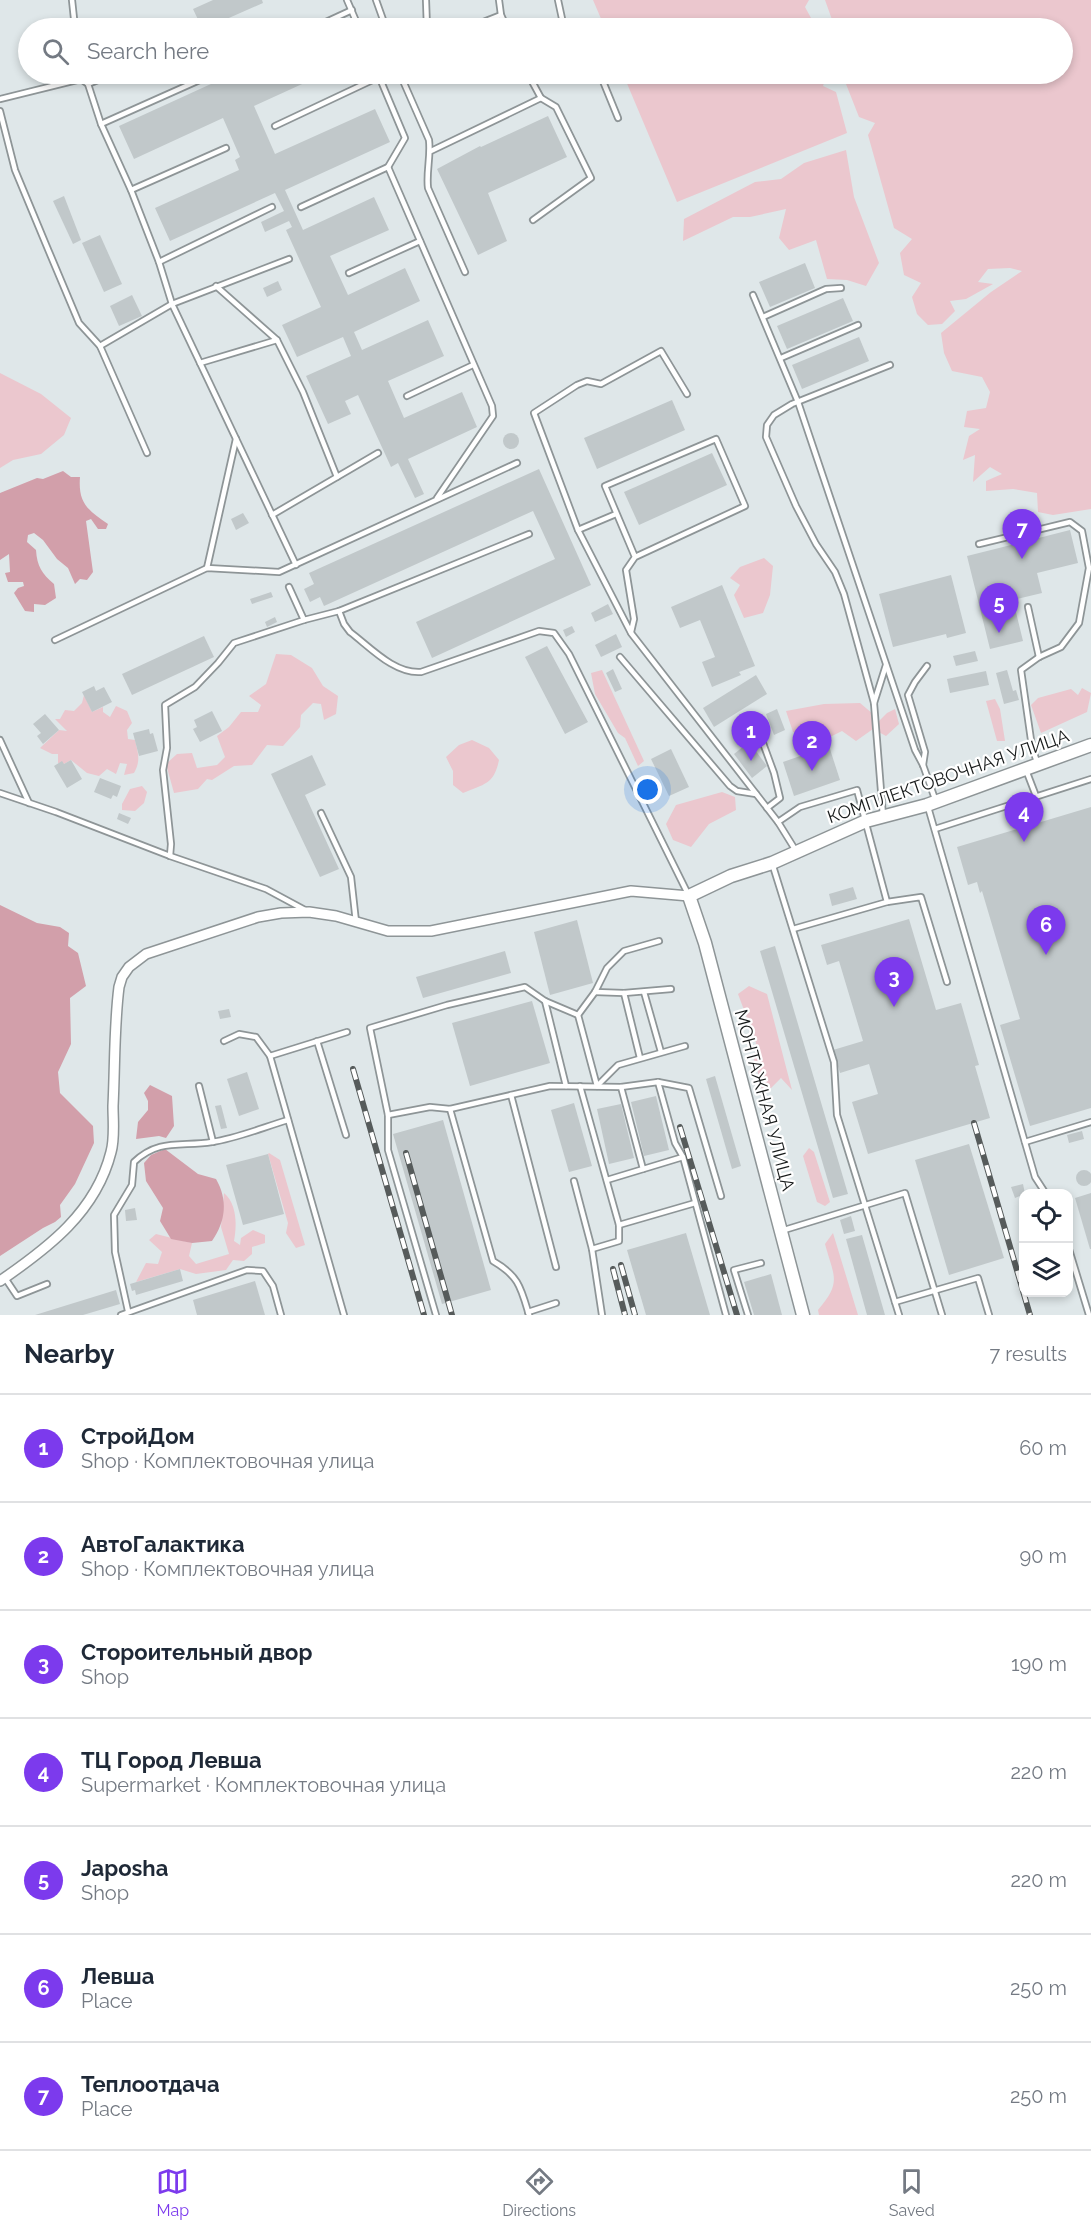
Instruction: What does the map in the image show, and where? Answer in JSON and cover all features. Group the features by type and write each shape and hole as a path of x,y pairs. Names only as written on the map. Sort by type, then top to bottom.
{"street":[{"name":"КОМПЛЕКТОВОЧНАЯ УЛИЦА","path":"689,896 731,876 772,863 866,821 932,803 1091,745"},
{"path":"2,1279 59,1237 83,1211 100,1182 112,1151 118,993 122,977 129,967 146,954 258,917 282,913 309,912 336,916 388,931 431,931 631,891 689,896"},
{"name":"МОНТАЖНАЯ УЛИЦА","path":"689,896 705,943 803,1315"}],"lane":[{"path":"72,0 74,18"},
{"path":"347,0 355,18"},
{"path":"376,0 382,18"},
{"path":"426,0 427,18"},
{"path":"499,0 502,18"},
{"path":"558,0 562,18"},
{"path":"335,18 352,10"},
{"path":"493,18 501,15"},
{"path":"0,99 52,84"},
{"path":"88,84 100,124 131,190 159,262 172,304 296,565"},
{"path":"100,124 190,84"},
{"path":"275,126 360,84"},
{"path":"301,207 388,167 405,138 382,84"},
{"path":"404,84 429,141 431,151 426,176 428,188 465,272"},
{"path":"533,84 541,98 556,107 591,178 533,220"},
{"path":"604,84 618,118"},
{"path":"431,151 541,98"},
{"path":"0,111 15,170 79,323 100,346 147,453"},
{"path":"131,190 226,148"},
{"path":"388,167 492,406 493,416 436,500"},
{"path":"159,262 272,207"},
{"path":"349,273 420,241"},
{"path":"100,346 172,304 290,259"},
{"path":"216,286 277,340 303,392 337,477"},
{"path":"763,317 826,289 841,288"},
{"path":"753,295 798,402 915,750 923,765 932,803 935,829 1035,1177 1043,1189"},
{"path":"781,358 858,326"},
{"path":"200,363 277,340"},
{"path":"687,394 661,351 601,384 587,381 577,384 534,413 578,530 631,633 778,822 796,851"},
{"path":"883,816 874,703 844,594 835,572 816,544 796,506 766,437 767,425 774,415 798,402 890,364"},
{"path":"407,396 473,365"},
{"path":"631,633 634,619 626,570 635,556 745,506 716,438 605,486 635,556"},
{"path":"207,568 236,439"},
{"path":"272,515 378,453"},
{"path":"55,640 207,568 279,572 517,463"},
{"path":"578,530 616,514"},
{"path":"979,544 1070,522 1082,531 1089,568 1079,623 1060,647 1039,657 1021,670 1032,747 1036,796"},
{"path":"170,856 171,844 163,770 168,748 165,705 195,687 234,644 304,620 339,611 529,534"},
{"path":"289,587 304,620"},
{"path":"1028,607 1039,657"},
{"path":"339,611 350,632 400,669 410,673 421,672 539,631 554,633 569,654 689,896"},
{"path":"620,657 730,786 737,791 756,794"},
{"path":"874,703 886,664"},
{"path":"923,765 925,752 908,695 927,666"},
{"path":"756,724 774,773 780,798 767,808"},
{"path":"0,740 29,803"},
{"path":"935,829 1091,779"},
{"path":"778,822 800,807 857,790 887,902"},
{"path":"0,793 266,889 309,912"},
{"path":"321,813 351,877 356,922"},
{"path":"772,863 834,1062 837,1115 899,1315"},
{"path":"793,929 887,902 921,897 948,982"},
{"path":"578,1015 595,992 607,968 624,951 659,940"},
{"path":"436,1315 388,1150 388,1115 370,1028 447,1005 525,987 545,1001 578,1015"},
{"path":"595,992 624,993 671,989"},
{"path":"644,992 661,1052"},
{"path":"624,993 640,1058"},
{"path":"545,1001 566,1086"},
{"path":"578,1015 597,1086"},
{"path":"270,1056 348,1032"},
{"path":"224,1041 239,1034 256,1037 270,1056 344,1315"},
{"path":"317,1041 346,1135"},
{"path":"597,1086 618,1065 685,1046"},
{"path":"388,1115 430,1107 450,1109 550,1086 621,1087 658,1082 689,1088 721,1196"},
{"path":"658,1082 675,1143 682,1157 726,1315"},
{"path":"199,1086 213,1142"},
{"path":"580,1086 619,1225 620,1241 592,1249"},
{"path":"621,1087 643,1169"},
{"path":"511,1095 556,1267"},
{"path":"450,1109 493,1261 510,1271 522,1290 528,1313 556,1303"},
{"path":"129,1311 115,1252 114,1215 132,1185 134,1162 145,1151 167,1144 213,1142 288,1120"},
{"path":"1025,1142 1091,1122"},
{"path":"607,1180 682,1157"},
{"path":"574,1181 592,1249 602,1315"},
{"path":"781,1231 905,1193 942,1315"},
{"path":"619,1225 695,1203"},
{"path":"1073,1262 1089,1315"},
{"path":"748,1315 734,1270 760,1263"},
{"path":"121,1315 247,1270 263,1271 273,1286 281,1315"},
{"path":"895,1302 978,1278 989,1315"},
{"path":"2,1279 17,1296 47,1284"}],"shaded area":[{"path":"593,0 809,0 805,7 811,18 601,18"},
{"path":"825,0 1091,0 1091,509 1053,515 1038,512 1037,493 1013,489 986,491 986,481 1002,474 990,467 973,482 975,455 963,460 969,436 980,429 964,427 967,411 986,408 990,392 982,377 952,371 944,353 941,333 991,292 1022,271 1010,268 988,269 978,282 993,284 966,299 950,301 955,311 942,324 928,325 917,314 912,297 921,283 904,275 900,253 912,239 894,228 868,135 875,123 859,117 846,84 1073,84 1073,18 831,18"},
{"path":"627,84 824,84 823,86 836,92 847,133 677,202"},
{"path":"846,150 854,197 879,263 866,286 847,280 827,279 816,240 789,250 779,238 786,209 750,217 733,217 683,241 684,219 755,182 781,179 804,163"},
{"path":"0,373 41,394 71,418 64,435 41,454 13,460 0,468"},
{"path":"63,471 71,477 80,477 82,499 85,505 108,524 106,529 98,529 91,519 86,521 93,572 87,580 80,579 75,584 68,568 57,559 43,540 34,533 28,535 27,542 36,550 41,569 54,584 56,598 45,605 34,604 34,612 25,611 14,593 18,588 24,586 23,582 8,582 5,573 10,572 9,554 0,560 0,493 37,478 43,479"},
{"path":"764,558 773,566 770,595 763,613 744,618 734,595 740,585 730,578 740,567"},
{"path":"276,654 291,655 312,668 323,686 338,696 336,714 324,720 321,704 313,703 301,715 300,727 283,746 267,745 252,765 234,766 212,780 207,779 198,789 174,793 166,764 177,754 192,753 197,768 217,765 225,757 217,736 229,727 241,712 258,712 261,705 249,696 266,684"},
{"path":"602,670 644,761 638,766 625,738 618,733 595,694 591,673"},
{"path":"1082,688 1091,693 1087,712 1041,733 1031,705 1038,698 1071,689 1078,695"},
{"path":"84,695 92,712 103,707 103,712 110,717 116,706 127,711 132,723 127,730 128,739 135,740 138,753 138,765 134,773 124,775 127,764 120,763 116,774 107,769 99,776 87,773 71,760 64,764 58,763 58,754 52,754 40,748 59,730 67,731 55,719 60,719 65,710 74,711 82,703"},
{"path":"995,699 1000,709 1005,741 997,741 986,701"},
{"path":"860,703 873,714 877,723 895,709 899,724 886,736 873,729 856,741 842,731 826,739 793,732 786,711 824,704"},
{"path":"472,740 489,748 499,760 491,779 463,793 453,785 453,771 446,757 459,745"},
{"path":"142,786 147,792 144,803 135,811 122,810 122,804 130,789"},
{"path":"722,792 735,797 736,810 709,824 691,847 673,840 666,824 676,805"},
{"path":"0,905 37,923 60,927 69,933 68,946 78,953 86,986 70,998 71,1044 58,1072 60,1093 93,1126 94,1143 75,1184 60,1205 61,1217 0,1256"},
{"path":"749,986 767,994 792,1090 781,1078 771,1088 762,1090 757,1069 759,1063 754,1061 756,1042 749,1040 750,1026 738,994"},
{"path":"150,1085 172,1096 174,1126 166,1138 159,1136 136,1139 138,1122 148,1110 148,1101 144,1093"},
{"path":"809,1148 814,1152 830,1202 825,1206 817,1202 803,1156"},
{"path":"165,1149 198,1174 216,1179 220,1187 224,1210 220,1226 212,1241 192,1243 171,1239 160,1221 163,1208 146,1181 144,1163 151,1155"},
{"path":"269,1153 280,1160 305,1245 296,1248 286,1233 288,1223"},
{"path":"224,1193 234,1209 236,1228 234,1241 240,1245 241,1238 253,1230 265,1235 265,1243 252,1247 252,1254 244,1261 233,1260 226,1270 196,1274 180,1269 136,1282 146,1263 158,1264 162,1252 149,1240 156,1234 192,1243 189,1256 196,1264 229,1254 221,1227"},
{"path":"833,1233 858,1315 819,1315 818,1310 833,1286 833,1272 825,1244"}],"building":[{"path":"213,0 262,0 263,3 229,18 197,18 193,9"},
{"path":"211,84 302,84 254,106 275,154 375,109 390,142 285,190 303,230 374,197 389,230 330,256 348,295 405,268 420,301 354,332 362,350 428,320 444,356 388,381 404,418 462,392 477,427 408,459 424,494 415,498 398,463 391,467 358,395 345,401 351,414 328,424 306,376 351,356 343,337 297,357 282,325 321,307 286,230 292,227 289,221 265,232 261,222 284,211 275,193 170,241 155,208 239,170 235,160 240,157 223,118 134,159 119,126"},
{"path":"548,116 567,157 488,193 507,241 478,255 437,169 480,146"},
{"path":"64,196 81,240 73,244 53,201"},
{"path":"100,235 122,284 104,292 82,243"},
{"path":"805,263 815,288 770,307 759,282"},
{"path":"278,281 282,290 267,297 263,288"},
{"path":"132,295 142,316 119,326 110,306"},
{"path":"843,298 853,321 787,349 777,326"},
{"path":"859,337 869,361 802,389 792,365"},
{"path":"672,400 685,430 597,469 584,438"},
{"path":"511,433 517,435 519,441 517,447 511,449 505,447 503,441 505,435"},
{"path":"712,453 727,485 639,525 624,492"},
{"path":"539,469 591,585 432,658 416,622 555,559 533,511 324,606 320,597 310,602 304,589 314,584 309,573"},
{"path":"243,513 249,523 236,530 231,519"},
{"path":"1070,530 1078,563 1037,573 1042,593 1013,600 1023,641 990,649 967,556"},
{"path":"951,575 966,633 947,638 946,634 893,647 879,594"},
{"path":"722,585 755,666 739,672 741,675 712,687 702,662 715,657 700,620 680,628 671,607"},
{"path":"271,592 273,597 252,604 250,599"},
{"path":"608,604 613,614 595,622 591,613"},
{"path":"275,617 277,622 267,627 265,622"},
{"path":"572,626 575,632 566,637 563,630"},
{"path":"616,634 622,647 601,657 595,645"},
{"path":"204,636 214,657 132,695 122,674"},
{"path":"547,646 588,722 565,734 525,657"},
{"path":"975,651 978,661 956,666 953,656"},
{"path":"613,669 622,689 615,692 606,673"},
{"path":"1007,670 1013,691 1016,690 1019,700 1004,704 996,673"},
{"path":"986,671 989,685 950,693 947,679"},
{"path":"756,675 767,694 714,727 703,708"},
{"path":"94,686 96,691 104,687 112,702 92,712 82,692"},
{"path":"777,709 785,730 774,735 766,714"},
{"path":"212,711 222,731 200,742 193,729 197,727 194,720"},
{"path":"45,714 59,730 43,744 37,736 41,733 33,724"},
{"path":"149,729 150,734 153,733 158,751 139,756 133,733"},
{"path":"749,742 767,766 752,778 734,754"},
{"path":"829,746 840,780 794,796 783,762"},
{"path":"671,749 689,787 669,796 651,759"},
{"path":"312,755 326,785 305,795 339,869 320,877 271,774"},
{"path":"71,760 82,779 67,788 54,766 62,761 64,764"},
{"path":"100,778 121,786 117,797 113,795 111,799 94,792"},
{"path":"1091,807 1091,1108 1030,1126 1000,1025 1020,1019 982,891 980,893 977,882 968,885 957,847"},
{"path":"119,813 131,818 128,824 117,819"},
{"path":"853,887 857,899 832,906 829,894"},
{"path":"909,919 936,1010 961,1003 979,1065 975,1066 990,1118 868,1154 852,1102 878,1094 869,1064 840,1073 833,1050 863,1041 839,961 827,965 821,945"},
{"path":"577,920 593,983 550,995 534,932"},
{"path":"775,946 848,1194 833,1198 760,951"},
{"path":"505,951 511,973 423,998 416,977"},
{"path":"532,1001 550,1063 470,1086 452,1023"},
{"path":"229,1009 231,1017 220,1019 218,1011"},
{"path":"247,1072 259,1109 239,1116 227,1079"},
{"path":"715,1076 741,1166 732,1169 706,1079"},
{"path":"656,1096 669,1150 644,1156 631,1102"},
{"path":"574,1103 592,1166 569,1172 551,1110"},
{"path":"621,1104 634,1158 609,1164 597,1109"},
{"path":"221,1105 227,1128 221,1129 215,1106"},
{"path":"443,1120 491,1290 442,1304 393,1134"},
{"path":"1082,1131 1084,1139 1069,1143 1067,1135"},
{"path":"969,1144 1004,1258 949,1275 915,1160"},
{"path":"268,1154 284,1214 243,1225 226,1165"},
{"path":"1084,1170 1092,1178 1084,1186 1076,1178"},
{"path":"1023,1184 1024,1189 1019,1189 1019,1196 1015,1198 1011,1187"},
{"path":"1091,1193 1091,1249 1090,1249 1075,1198"},
{"path":"135,1208 137,1220 126,1221 125,1210"},
{"path":"851,1216 855,1231 844,1234 840,1220"},
{"path":"686,1233 710,1315 646,1315 627,1250"},
{"path":"862,1235 885,1315 867,1315 846,1239"},
{"path":"180,1269 183,1281 136,1295 135,1290 132,1291 130,1284"},
{"path":"771,1274 782,1315 754,1315 744,1282"},
{"path":"255,1281 265,1315 197,1315 193,1300"},
{"path":"116,1290 120,1304 83,1315 35,1315"}],"railway":[{"path":"353,1069 424,1315"},
{"path":"974,1123 1030,1315"},
{"path":"680,1127 737,1315"},
{"path":"406,1153 452,1315"},
{"path":"621,1265 635,1315"},
{"path":"613,1269 625,1315"}],"place":[{"name":"Теплоотдача","path":"1022,559"},
{"name":"Japosha","path":"999,633"},
{"name":"СтройДом","path":"751,761"},
{"name":"АвтоГалактика","path":"812,771"},
{"name":"ТЦ Город Левша","path":"1024,842"},
{"name":"Левша","path":"1046,955"},
{"name":"Стороительный двор","path":"894,1007"}]}
